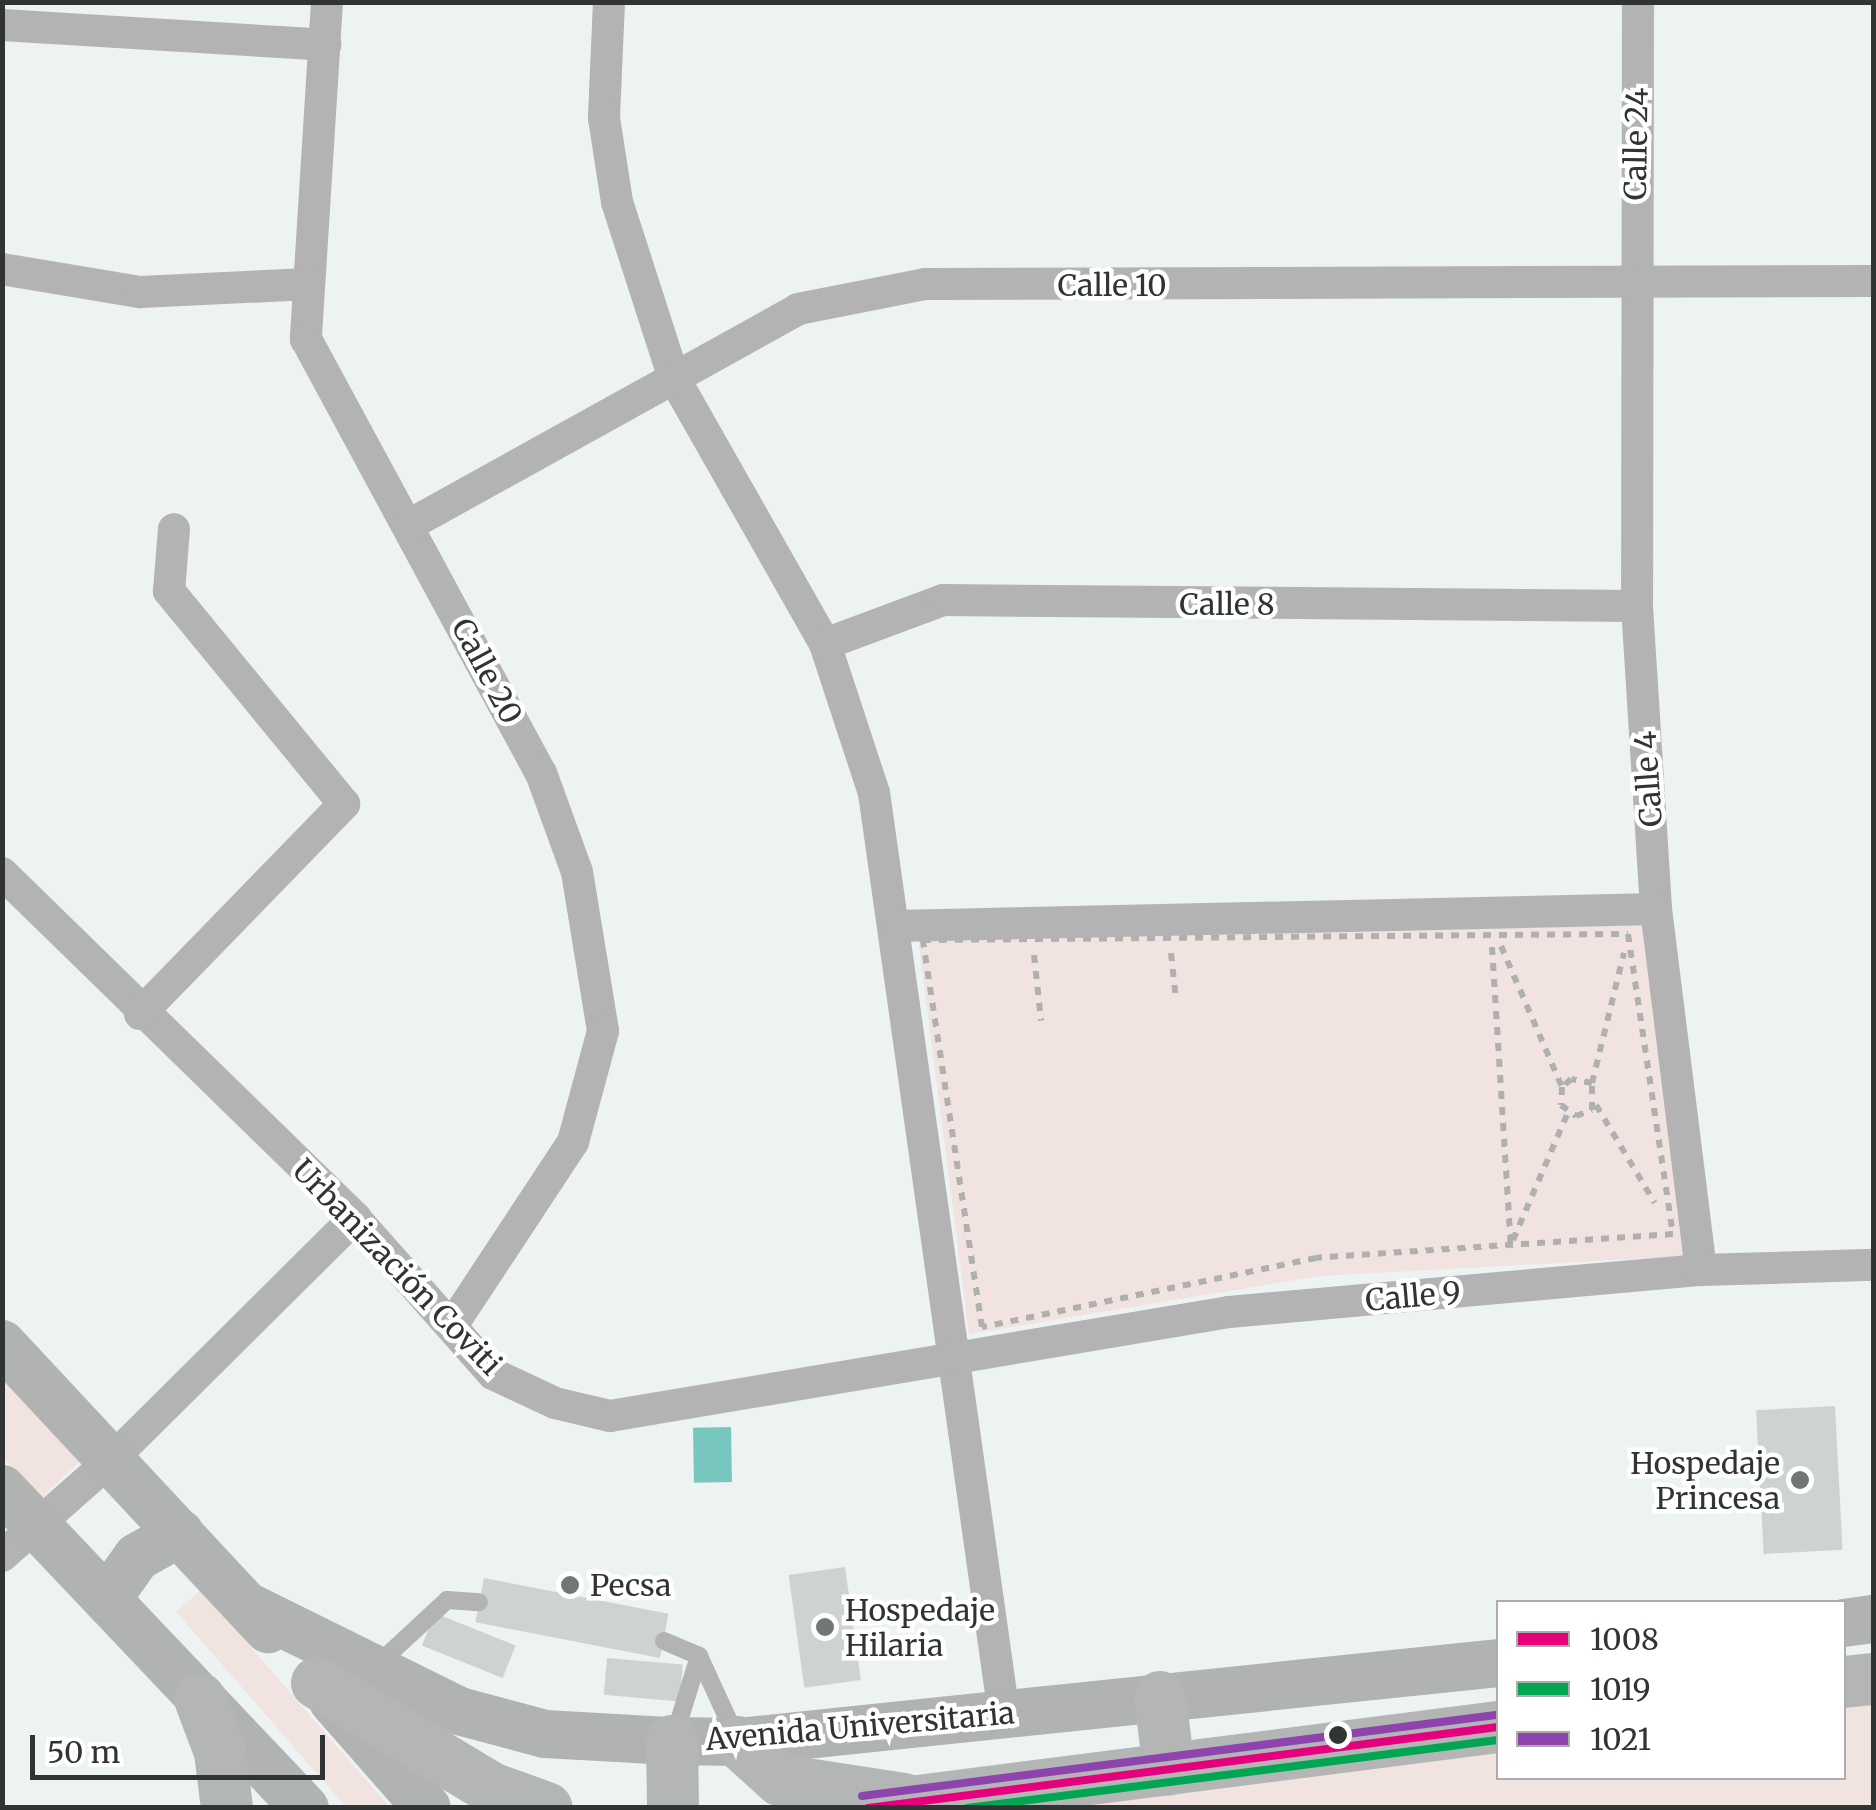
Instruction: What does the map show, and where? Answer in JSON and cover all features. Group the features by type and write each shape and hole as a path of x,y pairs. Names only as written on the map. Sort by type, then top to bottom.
{"main road":[{"path":"1846,1682 1874,1678"},
{"path":"317,1683 491,1788 547,1808"},
{"path":"1160,1697 1169,1770"},
{"path":"200,1698 225,1804"},
{"path":"864,1808 1496,1727"},
{"path":"672,1742 674,1808"},
{"path":"738,1742 780,1780 920,1802"}],"street":[{"name":"Calle 20","path":"327,2 306,339 410,525 541,774 577,872 603,1031 573,1142 453,1324"},
{"path":"608,2 604,118 617,202 674,378 825,644 874,793 896,926 1004,1714"},
{"name":"Calle 24","path":"1634,284 1638,2"},
{"path":"2,25 325,45"},
{"path":"2,269 140,292 309,284"},
{"name":"Calle 10","path":"410,525 798,309 925,284 1874,281"},
{"name":"Calle 4","path":"1634,284 1637,606 1656,909 1702,1270"},
{"path":"140,1014 344,804 170,591 174,529"},
{"name":"Calle 8","path":"825,644 943,600 1637,606"},
{"name":"Urbanización Coviti","path":"2,874 140,1014 355,1218 453,1324 493,1374 555,1403 610,1416 726,1402 954,1354"},
{"path":"896,926 1656,909"},
{"path":"2,1556 112,1460 355,1218"},
{"name":"Calle 9","path":"954,1354 1229,1312 1702,1270 1874,1265"},
{"path":"2,1344 247,1606 427,1808"},
{"path":"2,1489 306,1808"},
{"path":"108,1598 137,1557 180,1533"},
{"name":"Avenida Universitaria","path":"247,1606 370,1672 459,1711 545,1734 672,1742 738,1742 1496,1663"},
{"path":"1846,1623 1874,1619"}],"lane":[{"path":"370,1672 447,1600 478,1602"},
{"path":"664,1641 699,1656 738,1742"},
{"path":"672,1742 699,1656"}],"path":[{"path":"1494,934 1562,1087 1568,1112 1511,1245"},
{"path":"1494,934 1511,1245"},
{"path":"1628,934 923,940 982,1327 1316,1258 1674,1234"},
{"path":"1628,934 1592,1083 1596,1106 1674,1234"},
{"path":"1628,934 1674,1234"},
{"path":"1169,937 1176,1000"},
{"path":"1032,939 1041,1022"},
{"path":"1562,1087 1570,1079 1592,1083"},
{"path":"1568,1112 1585,1115 1596,1106"}],"shaded area":[{"path":"1644,925 1687,1256 1320,1276 969,1334 917,930"},
{"path":"2,1373 84,1458 41,1498 3,1458"},
{"path":"201,1590 389,1806 347,1808 176,1612"},
{"path":"1873,1703 1873,1807 1007,1808 1496,1749 1496,1780 1846,1780 1846,1706"}],"water":[{"path":"731,1427 732,1482 694,1483 693,1428"}],"building":[{"name":"Hospedaje Princesa","path":"1835,1406 1843,1550 1764,1554 1756,1410"},
{"name":"Hospedaje Hilaria","path":"845,1567 861,1680 804,1688 789,1575"},
{"path":"484,1578 669,1614 660,1658 475,1622"},
{"path":"435,1613 516,1646 503,1678 422,1645"},
{"path":"607,1658 683,1665 679,1701 604,1695"}],"transit line":[{"name":"1021","path":"862,1796 1496,1715"},
{"name":"1008","path":"868,1808 1496,1727"},
{"name":"1019","path":"967,1808 1496,1740"}],"place":[{"name":"Hospedaje Princesa","path":"1800,1480"},
{"name":"Pecsa","path":"570,1585"},
{"name":"Hospedaje Hilaria","path":"825,1627"}]}
